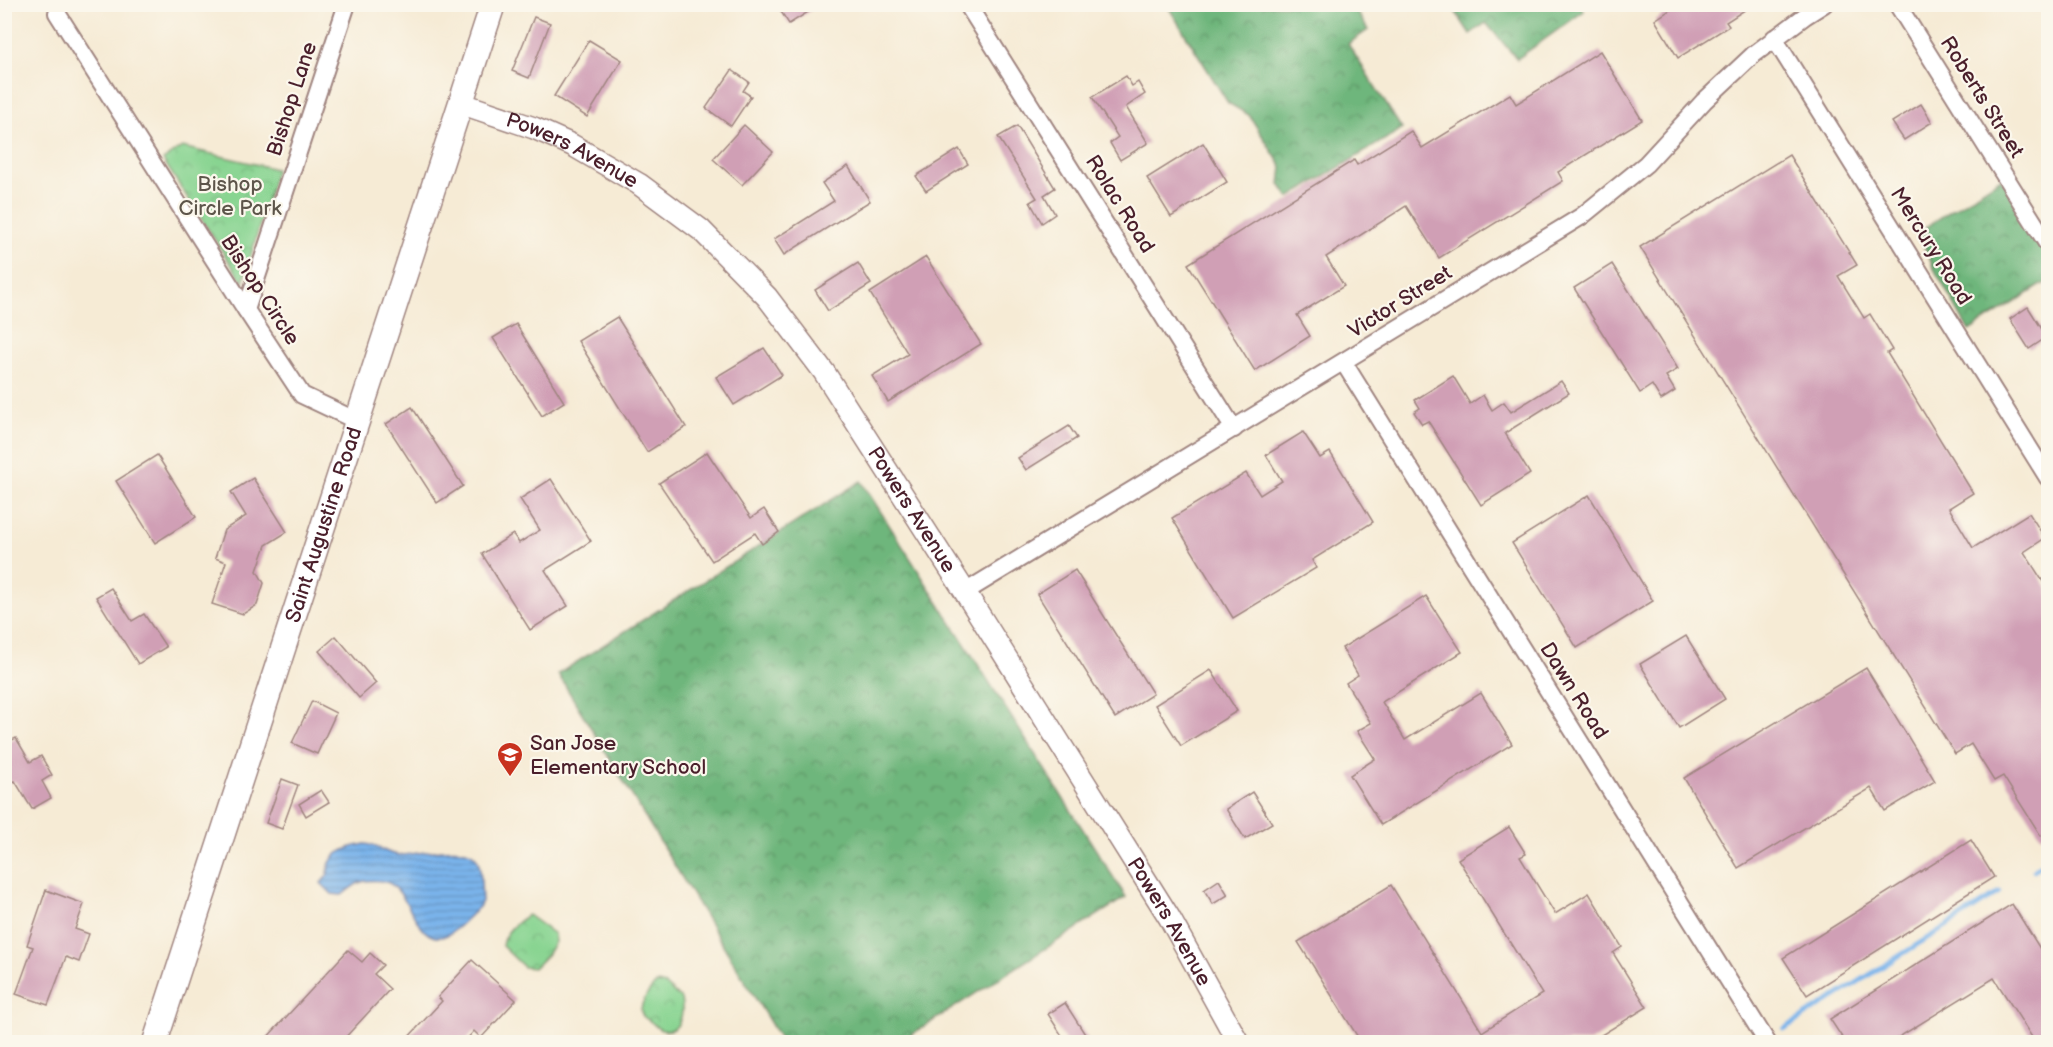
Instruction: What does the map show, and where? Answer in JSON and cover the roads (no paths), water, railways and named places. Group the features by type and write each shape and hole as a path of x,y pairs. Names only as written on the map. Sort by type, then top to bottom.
{"main road":[{"name":"Saint Augustine Road","path":"155,1042 493,4"}],"street":[{"name":"Bishop Circle","path":"60,4 57,13 302,395 357,421"},
{"name":"Bishop Lane","path":"246,310 347,4"},
{"name":"Rolac Road","path":"967,4 1234,429"},
{"name":"Victor Street","path":"965,592 1344,363 1551,236 1600,203 1646,164 1727,79 1774,38 1824,4"},
{"name":"Roberts Street","path":"1897,4 2049,245"},
{"name":"Mercury Road","path":"1774,38 2049,478"},
{"name":"Powers Avenue","path":"460,103 534,128 572,145 639,184 701,230 767,297 824,372 965,592 1169,916 1238,1042"},
{"name":"Dawn Road","path":"1344,363 1767,1042"}],"water":[{"path":"365,844 400,855 453,849 472,853 480,868 482,901 479,907 460,926 447,935 437,937 421,927 403,897 389,883 364,881 342,895 332,894 321,883 328,875 331,861 346,849"}],"waterway":[{"path":"2034,870 2048,860"},
{"path":"1784,1029 2000,892"}],"place":[{"name":"San Jose Elementary School","path":"510,778"}],"park label":[{"name":"Bishop Circle Park","path":"230,196"}]}
